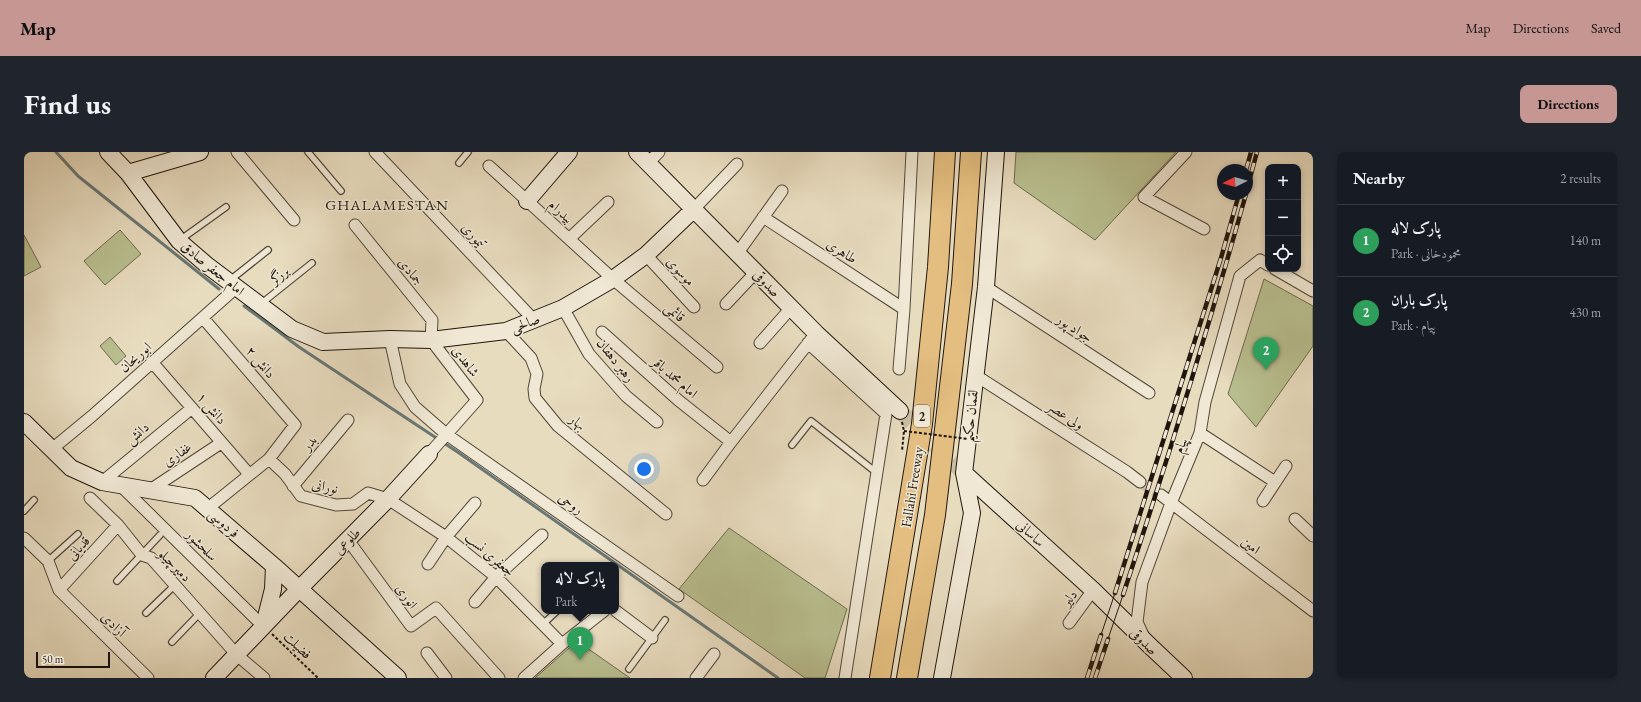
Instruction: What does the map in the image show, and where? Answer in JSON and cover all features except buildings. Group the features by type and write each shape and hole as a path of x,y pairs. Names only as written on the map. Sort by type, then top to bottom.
{"highway":[{"name":"Fallahi Freeway","path":"880,678 922,424 938,267 945,152"},
{"name":"Fallahi Freeway","path":"907,678 938,492 962,284 971,152"}],"street":[{"name":"امام جعفر صادق","path":"108,152 128,173 179,241 208,266 292,329 323,342"},
{"path":"237,152 294,220"},
{"name":"تیموری","path":"375,152 534,320"},
{"path":"528,201 569,152"},
{"name":"صدوقی","path":"637,152 653,158 693,210 791,308 812,338 900,411"},
{"path":"899,369 904,309 912,152"},
{"name":"لقمان حکیم","path":"942,678 972,513 964,473 986,287 996,152"},
{"path":"1186,152 1144,197 1204,229"},
{"path":"128,173 192,153"},
{"path":"693,210 737,164"},
{"name":"بیدرام","path":"489,166 613,279"},
{"path":"737,254 782,191"},
{"path":"569,239 608,202"},
{"name":"صالحی","path":"323,342 390,339 431,340 506,331 563,308 613,279 646,255 693,210"},
{"name":"طاهری","path":"763,217 904,309"},
{"name":"جمادی","path":"355,225 432,320 431,340"},
{"name":"موسوی","path":"646,255 694,307"},
{"name":"پیام","path":"1148,644 1137,622 1142,582 1171,503 1200,433 1205,402 1240,276 1264,262"},
{"path":"726,304 756,272"},
{"path":"1280,272 1313,291"},
{"name":"قائمی","path":"613,279 717,367"},
{"name":"ابوریحان","path":"52,449 92,416 203,318 233,284"},
{"name":"جواد پور","path":"986,287 1149,393"},
{"name":"رهبر دهقان","path":"563,308 588,354 626,396 657,422"},
{"path":"760,343 791,308"},
{"name":"دانش ۲","path":"203,318 295,425 269,459"},
{"name":"بهار","path":"506,331 531,358 537,374 534,389 535,398 558,426 666,514"},
{"name":"امام محمد باقر","path":"602,332 678,400 731,442"},
{"path":"703,480 812,338 886,414 845,678"},
{"name":"روحی","path":"390,339 400,384 416,407 446,434 678,596"},
{"name":"شاهدی","path":"431,340 477,400"},
{"name":"دانش ۱","path":"152,362 249,474"},
{"name":"ولی عصر","path":"975,374 1127,472 1140,482"},
{"name":"طلوعی","path":"214,678 388,499 477,400"},
{"name":"دانش","path":"102,482 192,408"},
{"name":"بدر","path":"294,486 348,420"},
{"name":"فردوسی","path":"24,422 71,468 102,482 195,498 274,566 395,677"},
{"path":"1200,433 1275,482"},
{"name":"غفاری","path":"150,490 221,443"},
{"path":"207,509 269,459"},
{"name":"نورانی","path":"269,459 285,474 301,496 336,505 353,504 368,493 388,499"},
{"path":"1263,501 1286,466"},
{"name":"ساسانی","path":"964,473 1095,592 1122,620"},
{"name":"سلحشور","path":"120,485 264,627"},
{"name":"امین","path":"1161,495 1313,611"},
{"name":"دمیرچیلو","path":"90,498 118,525 142,555 151,558 238,655 264,678"},
{"name":"جعفری نسب","path":"388,499 446,537 496,577 562,644"},
{"path":"428,564 446,537 475,503"},
{"path":"1295,519 1313,536"},
{"name":"قدیانی","path":"59,590 118,525"},
{"path":"475,602 496,577 542,535"},
{"path":"24,538 48,561 59,590"},
{"name":"انوری","path":"348,540 411,626 436,608 500,678"},
{"path":"264,627 273,589 274,566"},
{"name":"آزادی","path":"59,590 148,678"},
{"name":"دلیر","path":"1069,623 1095,592"},
{"path":"619,613 652,638"},
{"path":"524,678 562,644 600,614"},
{"name":"صدوقی","path":"1122,620 1184,678"},
{"path":"427,653 446,678"},
{"path":"696,678 714,654"}],"lane":[{"path":"308,152 341,191"},
{"path":"459,164 468,152"},
{"path":"179,241 226,207"},
{"path":"233,284 268,250"},
{"name":"برزگر","path":"260,305 312,263"},
{"path":"792,445 811,421 876,473"},
{"path":"24,511 34,500"},
{"path":"48,561 78,534"},
{"path":"117,581 160,535"},
{"path":"146,613 175,585"},
{"path":"172,642 200,613"},
{"path":"543,624 554,614"},
{"path":"629,669 665,620"}],"path":[{"path":"902,451 904,431 968,439"},
{"name":"فضیلت","path":"264,627 318,678"}],"green space":[{"path":"1016,152 1176,152 1095,240 1014,183"},
{"path":"120,230 141,254 105,285 84,261"},
{"path":"24,235 41,267 24,276"},
{"path":"1264,279 1313,306 1313,346 1256,427 1228,394"},
{"path":"110,337 126,356 116,365 100,346"},
{"path":"729,528 847,609 825,678 805,678 679,589"},
{"path":"577,641 630,678 535,678"}],"waterway":[{"path":"56,152 78,176 219,289"},
{"path":"244,306 299,347 459,453 614,562"},
{"path":"619,566 778,678"}],"tunnel":[{"path":"900,411 964,473"},
{"path":"1140,482 1161,495"}],"tram line":[{"path":"1101,635 1115,593"},
{"path":"1108,639 1123,595"}],"railway":[{"path":"1248,164 1251,152"},
{"path":"1253,167 1257,152"},
{"path":"1115,593 1221,258 1237,200"},
{"path":"1123,595 1187,395 1244,200"},
{"path":"1087,678 1101,635"},
{"path":"1095,678 1108,639"}],"place":[{"name":"پارک باران","path":"1266,370"},
{"name":"پارک لاله","path":"580,660"}],"district":[{"name":"GHALAMESTAN","path":"387,205"}]}
